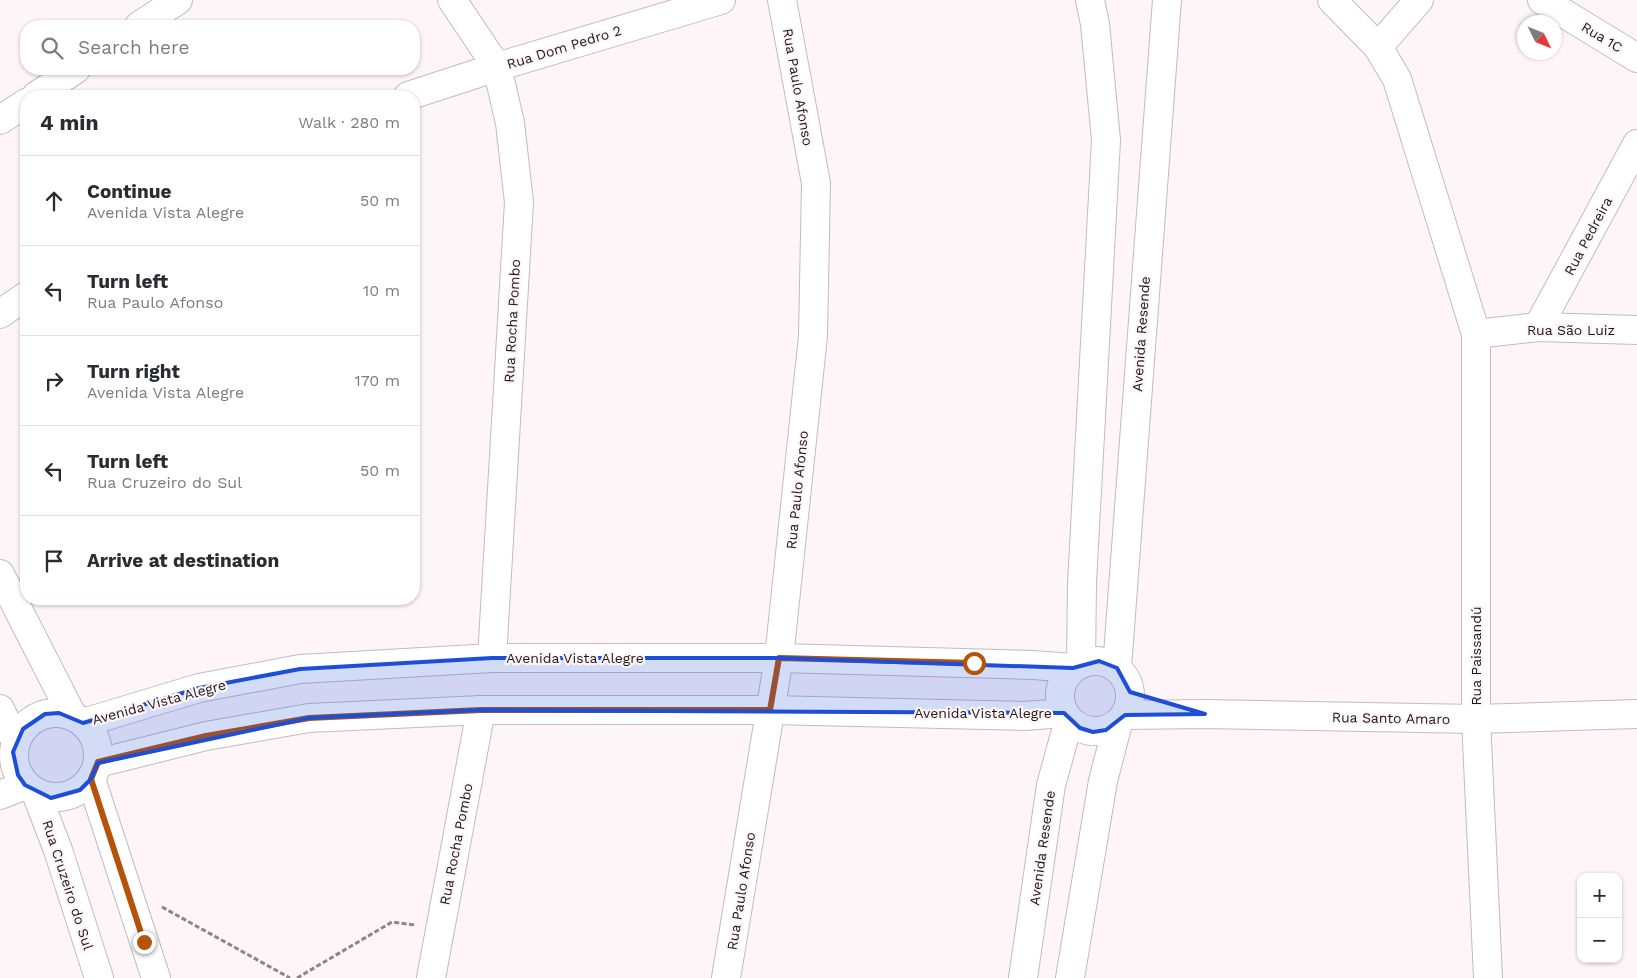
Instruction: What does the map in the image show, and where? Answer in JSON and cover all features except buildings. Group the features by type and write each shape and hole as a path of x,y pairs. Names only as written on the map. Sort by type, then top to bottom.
{"street":[{"path":"148,20 178,0"},
{"name":"Rua Rocha Pombo","path":"452,0 497,67 510,123 519,202 492,658"},
{"name":"Rua Dom Pedro 2","path":"420,92 721,0"},
{"name":"Rua Paulo Afonso","path":"726,978 779,658 813,336 816,183 782,0"},
{"path":"1077,666 1106,140 1095,24 1090,0"},
{"name":"Avenida Resende","path":"1117,668 1167,0"},
{"path":"1332,0 1378,47 1397,79 1476,334"},
{"path":"1378,47 1419,0"},
{"name":"Rua 1C","path":"1542,0 1637,58"},
{"path":"45,90 67,75"},
{"path":"0,120 20,107"},
{"name":"Rua Pedreira","path":"1538,327 1637,144"},
{"path":"0,314 20,300"},
{"name":"Rua São Luiz","path":"1476,334 1538,327 1637,330"},
{"name":"Rua Paissandú","path":"1476,334 1476,719 1488,978"},
{"path":"0,574 78,720 95,741 94,771 126,887 156,978"},
{"name":"Avenida Vista Alegre","path":"78,720 199,688 300,669 492,658 779,658 1077,666"},
{"path":"1070,978 1102,781 1124,710 1126,679 1117,668 1100,661 1077,666 1065,678 1060,690 1060,702 1066,717 1080,728 1093,732 1106,730 1124,710"},
{"path":"0,709 18,775 31,789 51,798 66,796 80,790 94,771"},
{"name":"Rua Rocha Pombo","path":"431,978 481,710"},
{"name":"Avenida Vista Alegre","path":"94,771 206,736 309,718 481,710 770,710 1066,717"},
{"name":"Rua Santo Amaro","path":"1124,710 1205,714 1476,719 1637,714"},
{"path":"10,750 23,729 39,717 59,713 78,720"},
{"name":"Avenida Resende","path":"1023,978 1051,785 1066,717"},
{"path":"0,795 31,789"},
{"name":"Rua Cruzeiro do Sul","path":"31,789 58,850 98,978"}],"path":[{"path":"126,887 290,978"},
{"path":"297,978 392,922"}],"highlighted area":[{"path":"492,658 779,658 1073,668 1099,661 1117,668 1130,692 1205,714 1125,715 1106,730 1093,732 1080,728 1064,713 481,710 309,718 98,763 91,779 80,790 51,798 25,785 18,775 13,752 23,729 45,714 59,713 83,723 199,688 300,669"}],"route":[{"path":"144,942 91,779 98,762 206,736 309,718 481,710 770,710 779,658 974,663"}]}
